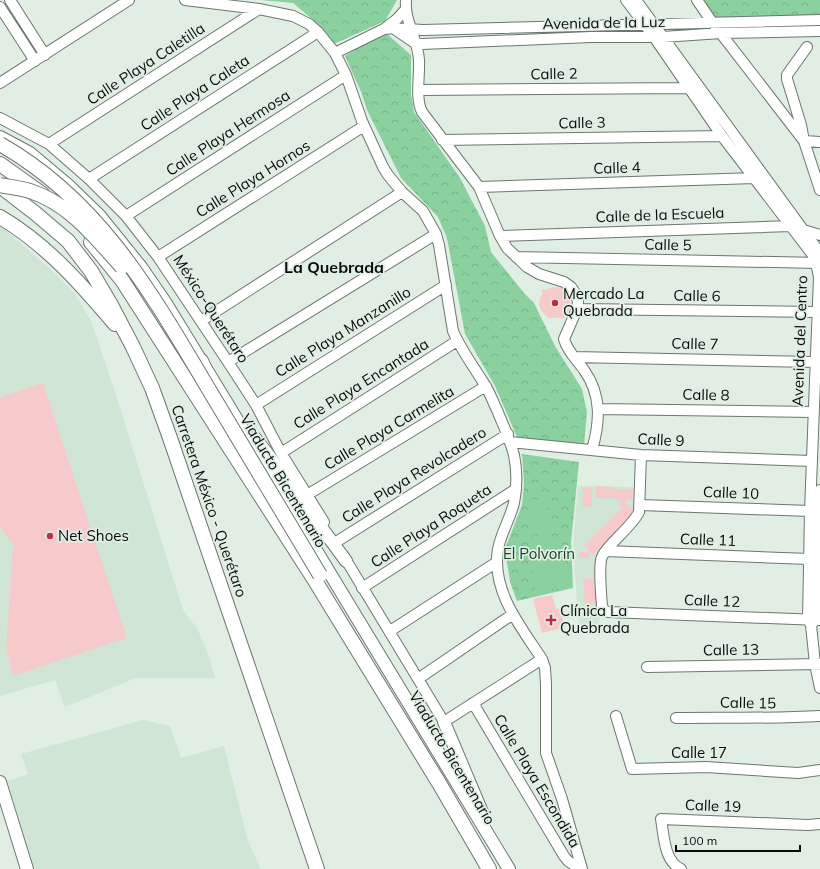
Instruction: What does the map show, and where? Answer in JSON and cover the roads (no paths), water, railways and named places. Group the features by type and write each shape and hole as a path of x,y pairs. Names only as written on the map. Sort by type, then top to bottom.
{"highway":[{"name":"Viaducto Bicentenario","path":"0,144 22,157 68,195 96,222 116,245 157,304 320,575 415,728 498,869"},
{"name":"Carretera México - Querétaro","path":"0,164 50,200 82,230 122,280 314,579 439,783 489,869"},
{"path":"0,185 22,189 42,196 53,201 70,213 91,231 157,304"},
{"name":"Carretera México - Querétaro","path":"0,185 68,241 91,272 111,305 152,388 316,867"},
{"path":"0,217 45,249 64,267 97,303 133,347"},
{"path":"202,361 255,487"}],"main road":[{"path":"0,137 30,153 68,185 99,215 141,267 202,361 508,869"},
{"path":"228,405 267,453 346,561"},
{"path":"447,720 499,852"},
{"path":"0,782 27,869"}],"street":[{"path":"10,0 45,55"},
{"path":"0,83 129,0"},
{"path":"185,0 259,9 300,19 309,24 318,32 335,53 346,75 364,126 383,167 402,192 423,211 436,234 453,330 457,341 486,386 509,438 514,456 516,488 514,504 499,544 497,562 498,577 502,591 513,614 542,659 545,668 546,753 562,799 581,869"},
{"name":"Avenida del Centro","path":"626,0 649,25 820,253"},
{"name":"Avenida del Centro","path":"636,0 649,25"},
{"path":"697,0 712,22 804,141 820,142"},
{"path":"406,5 389,29 415,43"},
{"path":"406,5 419,60 420,107 442,140 479,187 500,236 507,248 527,268 539,274 564,282 571,287 576,294 578,302 577,309 564,339 566,346 589,376 594,390 598,409 597,432 592,450"},
{"path":"0,6 35,61"},
{"name":"Calle Playa Caletilla","path":"49,144 259,9"},
{"name":"Avenida de la Luz","path":"335,53 389,29 649,25 820,20"},
{"name":"Avenida de la Luz","path":"415,43 422,44 658,37 721,33 820,31"},
{"name":"Calle Playa Caleta","path":"89,179 318,32"},
{"name":"Avenida del Centro","path":"658,37 688,88 722,136 818,263 819,277 816,312 813,412 816,428 811,462 816,513"},
{"path":"807,47 787,74 787,79 801,125 804,141 820,190"},
{"name":"Calle Playa Hermosa","path":"126,216 346,75"},
{"name":"Calle 2","path":"419,90 688,88"},
{"name":"México-Querétaro","path":"0,118 49,144 89,179 126,216 158,256 256,405 281,452 336,542 362,588 390,631 418,679 447,720"},
{"name":"Calle Playa Hornos","path":"158,256 364,126"},
{"name":"Calle 3","path":"442,140 722,136"},
{"name":"Calle 4","path":"479,187 755,178"},
{"path":"201,321 402,192"},
{"name":"Calle de la Escuela","path":"500,236 790,226 820,235"},
{"path":"228,362 436,234"},
{"name":"Calle 5","path":"516,257 818,263"},
{"name":"Calle Playa Manzanillo","path":"256,405 446,285"},
{"name":"Calle 6","path":"577,309 816,312"},
{"name":"Calle Playa Encantada","path":"281,452 457,341"},
{"name":"Calle 7","path":"574,357 815,362"},
{"name":"Calle Playa Carmelita","path":"307,495 486,386"},
{"name":"Calle 8","path":"598,409 813,412"},
{"name":"Calle 9","path":"509,438 592,450 641,455 811,462"},
{"name":"Calle Playa Revolcadero","path":"336,542 509,438"},
{"path":"606,551 636,519 639,512 641,455"},
{"name":"Calle Playa Roqueta","path":"362,588 516,488"},
{"name":"Avenida del Centro","path":"820,490 816,513 813,621 820,688"},
{"name":"Calle 10","path":"640,505 816,513"},
{"name":"Calle 11","path":"606,551 814,566"},
{"name":"Calle 12","path":"606,551 601,560 602,606 604,610 608,612 813,621"},
{"path":"390,631 497,562"},
{"path":"418,679 513,614"},
{"path":"447,720 542,659"},
{"name":"Calle 13","path":"647,667 817,664"},
{"name":"Calle Playa Escondida","path":"473,703 564,856 568,861 581,869"},
{"name":"Calle 17","path":"616,716 632,769 706,767 798,773 820,770"},
{"name":"Calle 15","path":"676,718 783,718 820,716"},
{"name":"Calle 19","path":"681,869 675,866 669,858 661,819 808,825 820,824"}],"place":[{"name":"Mercado La Quebrada","path":"555,303"},
{"name":"Net Shoes","path":"50,536"},
{"name":"Clínica La Quebrada","path":"551,620"}],"district":[{"name":"La Quebrada","path":"334,267"}],"park label":[{"name":"El Polvorín","path":"539,554"}]}
